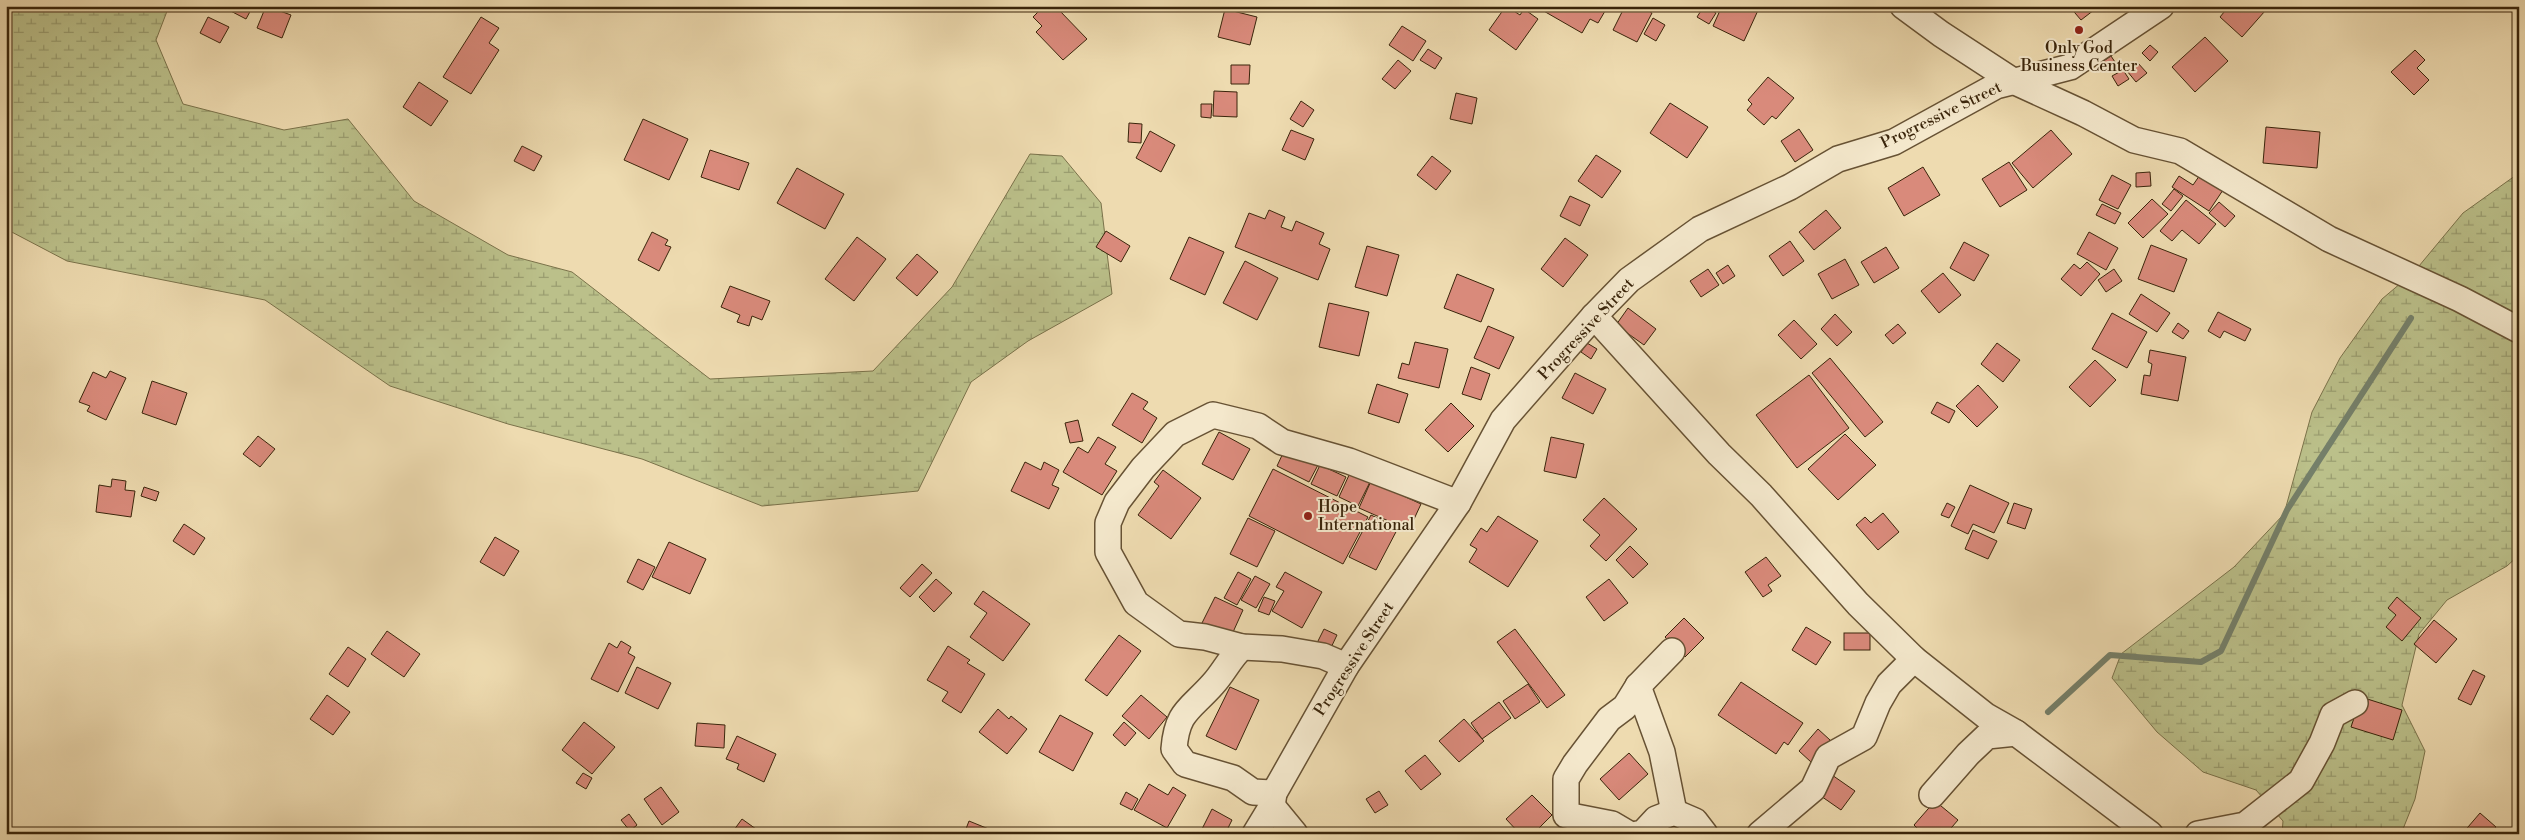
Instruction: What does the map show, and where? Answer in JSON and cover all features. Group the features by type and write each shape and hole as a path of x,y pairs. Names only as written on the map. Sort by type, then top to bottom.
{"street":[{"path":"1903,6 1941,34 2013,81 2083,113 2134,140 2180,151 2329,239 2460,299 2519,330"},
{"name":"Progressive Street","path":"1255,834 1346,666 1458,503 1503,420 1594,316 1629,280 1700,229 1790,187 1838,159 1894,142 1996,86 2070,67 2161,6"},
{"path":"1594,316 1720,454 1760,494 1858,604 1914,659 1986,716 2016,733 2150,834"},
{"path":"1346,666 1323,656 1282,649 1242,647 1205,637 1179,634 1136,603 1108,552 1108,523 1117,502 1143,468 1175,434 1213,415 1258,426 1282,442 1349,461 1458,503"},
{"path":"1242,647 1229,659 1213,684 1183,715 1176,732 1174,750 1185,764 1233,778 1253,792 1273,800 1295,834"},
{"path":"1672,651 1638,686 1626,707 1609,719 1575,764 1566,779 1566,815 1612,824 1638,834 1656,819 1674,812 1695,822 1705,834"},
{"path":"1760,834 1813,789 1828,757 1864,737 1878,703 1889,684 1914,659"},
{"path":"1638,686 1662,752 1674,812"},
{"path":"2198,834 2245,825 2301,781 2322,743 2333,715 2355,703"},
{"path":"1932,795 1968,754 1987,736 2016,733"}],"green space":[{"path":"6,6 169,6 156,40 183,104 284,130 348,119 414,201 508,255 572,272 710,379 873,371 952,287 1030,154 1062,156 1101,203 1112,294 1028,341 971,382 918,491 762,506 642,459 508,424 390,386 265,300 67,261 6,229"},
{"path":"2519,173 2519,555 2507,566 2447,600 2419,634 2402,705 2425,751 2415,799 2401,834 2282,834 2283,821 2256,790 2203,772 2157,732 2112,678 2121,654 2234,567 2284,514 2312,412 2340,358 2382,299 2414,272 2463,213"}],"building":[{"path":"221,6 253,6 246,19"},
{"path":"266,6 291,15 282,38 257,28"},
{"path":"1044,6 1051,6 1057,12 1059,10 1087,39 1063,60 1036,32 1042,26 1033,17"},
{"path":"1506,6 1520,15 1524,9 1538,19 1516,50 1489,30"},
{"path":"1535,6 1608,6 1598,23 1590,19 1582,33"},
{"path":"1625,6 1640,6 1652,13 1637,42 1613,30"},
{"path":"1704,6 1716,13 1709,24 1697,17"},
{"path":"1722,6 1760,6 1744,41 1713,26"},
{"path":"2069,6 2090,6 2094,10 2081,20"},
{"path":"2229,6 2260,6 2265,11 2242,37 2220,17"},
{"path":"1225,9 1257,17 1250,45 1218,37"},
{"path":"208,17 229,27 220,43 200,33"},
{"path":"481,17 499,28 489,43 499,50 471,94 443,77"},
{"path":"1653,18 1665,25 1656,41 1644,34"},
{"path":"1402,26 1426,41 1413,61 1389,45"},
{"path":"2205,37 2228,61 2195,92 2172,67"},
{"path":"2150,45 2158,52 2150,61 2142,53"},
{"path":"1428,49 1442,58 1435,69 1420,60"},
{"path":"2415,50 2425,60 2417,68 2429,80 2414,95 2391,72"},
{"path":"2111,56 2115,62 2107,68 2102,62"},
{"path":"1398,60 1411,71 1395,89 1382,79"},
{"path":"2137,62 2147,73 2136,82 2127,71"},
{"path":"1231,65 1250,65 1249,84 1231,84"},
{"path":"2123,70 2129,79 2118,86 2112,76"},
{"path":"1768,77 1794,98 1776,119 1772,116 1764,125 1747,110 1752,104 1748,100"},
{"path":"419,82 448,101 431,126 403,107"},
{"path":"1214,91 1237,92 1237,117 1213,116"},
{"path":"1456,93 1477,98 1472,124 1450,119"},
{"path":"1301,101 1314,110 1303,127 1290,119"},
{"path":"1670,103 1708,127 1687,158 1650,133"},
{"path":"1201,104 1212,104 1211,118 1201,117"},
{"path":"643,119 688,139 669,180 624,160"},
{"path":"1129,123 1142,124 1141,143 1128,142"},
{"path":"2266,127 2320,132 2317,168 2263,163"},
{"path":"1799,129 1813,150 1795,162 1781,141"},
{"path":"1291,130 1314,139 1305,160 1282,150"},
{"path":"2051,130 2072,154 2033,188 2012,163"},
{"path":"1150,131 1175,145 1161,172 1136,158"},
{"path":"522,146 542,156 534,171 514,161"},
{"path":"710,150 749,163 739,190 701,177"},
{"path":"1596,155 1621,171 1602,198 1578,181"},
{"path":"1432,156 1451,171 1436,190 1417,175"},
{"path":"2009,162 2027,190 2000,207 1982,179"},
{"path":"1923,167 1940,195 1904,216 1888,188"},
{"path":"797,168 844,194 825,229 777,203"},
{"path":"2150,172 2151,186 2136,187 2136,173"},
{"path":"2202,172 2225,187 2209,211 2172,187 2179,176 2193,185"},
{"path":"2112,175 2131,185 2118,209 2099,200"},
{"path":"2174,189 2183,196 2171,211 2162,204"},
{"path":"1570,196 1590,205 1580,226 1560,216"},
{"path":"2152,199 2168,214 2143,238 2128,223"},
{"path":"2186,200 2216,224 2199,244 2182,230 2172,241 2160,231"},
{"path":"2219,202 2235,216 2225,227 2209,213"},
{"path":"2102,204 2121,213 2115,224 2096,215"},
{"path":"1269,210 1285,217 1281,227 1292,231 1296,221 1324,233 1319,244 1330,249 1318,280 1235,247 1249,213 1265,219"},
{"path":"1826,210 1841,228 1814,250 1799,232"},
{"path":"1106,231 1130,246 1121,262 1096,247"},
{"path":"652,232 668,240 665,245 671,247 659,271 638,260"},
{"path":"2089,232 2118,248 2106,270 2077,254"},
{"path":"857,237 886,259 854,301 825,279"},
{"path":"1189,237 1224,252 1205,295 1170,279"},
{"path":"1565,238 1588,255 1563,287 1541,269"},
{"path":"1790,241 1804,261 1783,276 1769,256"},
{"path":"1964,242 1989,255 1974,281 1950,268"},
{"path":"2151,245 2187,259 2174,292 2138,279"},
{"path":"1367,246 1399,255 1387,296 1355,287"},
{"path":"1886,247 1899,268 1874,283 1861,262"},
{"path":"917,254 938,272 917,296 896,278"},
{"path":"1845,259 1859,285 1832,299 1818,274"},
{"path":"1245,261 1278,278 1257,320 1223,303"},
{"path":"2087,262 2100,274 2081,296 2061,279 2074,264 2080,269"},
{"path":"1728,265 1735,276 1723,284 1716,273"},
{"path":"1708,269 1719,285 1701,297 1690,281"},
{"path":"2114,269 2122,281 2106,292 2098,280"},
{"path":"1943,273 1961,295 1939,313 1921,291"},
{"path":"1457,274 1494,289 1481,322 1444,308"},
{"path":"730,286 770,301 762,320 752,316 749,326 737,322 740,315 721,307"},
{"path":"2141,294 2170,313 2157,332 2129,314"},
{"path":"1329,303 1369,312 1359,356 1319,347"},
{"path":"1628,308 1656,329 1644,345 1616,325"},
{"path":"2218,312 2251,329 2245,341 2224,331 2220,338 2208,331"},
{"path":"2112,313 2147,332 2127,368 2092,349"},
{"path":"1835,314 1852,332 1837,346 1821,329"},
{"path":"1794,320 1817,344 1801,359 1778,335"},
{"path":"2178,323 2189,331 2183,339 2172,332"},
{"path":"1898,324 1906,333 1893,344 1885,335"},
{"path":"1488,326 1514,337 1499,369 1474,358"},
{"path":"1415,342 1448,349 1439,388 1398,378 1402,363 1409,365"},
{"path":"1587,343 1597,349 1591,359 1581,352"},
{"path":"1997,343 2020,360 2003,382 1981,364"},
{"path":"2150,350 2186,357 2178,401 2141,394 2144,375 2150,376 2152,364 2148,362"},
{"path":"1830,358 1883,422 1865,437 1812,373"},
{"path":"2095,360 2116,380 2090,407 2069,387"},
{"path":"1471,367 1490,374 1481,400 1462,394"},
{"path":"110,371 126,378 106,420 87,411 90,406 79,402 93,372 106,378"},
{"path":"1575,373 1606,389 1593,414 1562,398"},
{"path":"1809,375 1849,428 1797,468 1756,415"},
{"path":"152,381 187,393 176,425 142,413"},
{"path":"1377,384 1408,394 1399,423 1368,413"},
{"path":"1978,385 1998,407 1977,427 1956,406"},
{"path":"1132,393 1148,402 1143,409 1157,418 1142,443 1112,425"},
{"path":"1937,402 1955,411 1949,423 1931,413"},
{"path":"1451,403 1474,426 1448,452 1425,430"},
{"path":"1078,420 1083,441 1070,443 1065,423"},
{"path":"1219,432 1250,449 1233,480 1202,464"},
{"path":"1845,434 1876,465 1838,500 1808,469"},
{"path":"258,436 275,449 260,467 243,454"},
{"path":"1098,437 1116,447 1105,464 1117,471 1102,495 1063,472 1078,447 1088,453"},
{"path":"1551,437 1584,444 1576,478 1544,471"},
{"path":"1285,449 1318,465 1309,482 1277,466"},
{"path":"1025,462 1041,470 1044,462 1059,470 1052,485 1059,488 1049,509 1011,491"},
{"path":"1320,465 1346,477 1337,496 1311,484"},
{"name":"Hope International","path":"1273,469 1368,517 1343,564 1249,516"},
{"path":"1163,470 1201,498 1171,539 1138,515 1159,486 1154,482"},
{"path":"1350,473 1370,482 1358,506 1339,497"},
{"path":"112,479 126,481 125,490 135,491 131,517 96,512 99,485 111,487"},
{"path":"1371,481 1421,504 1409,530 1359,508"},
{"path":"1970,485 2009,503 1994,533 1973,524 1968,534 1951,526"},
{"path":"144,487 159,492 156,501 141,496"},
{"path":"1604,498 1637,529 1606,561 1590,546 1600,535 1583,520"},
{"path":"1947,503 1955,507 1949,518 1941,515"},
{"path":"2014,503 2032,509 2025,529 2007,523"},
{"path":"1883,513 1899,532 1878,550 1856,525 1865,517 1871,523"},
{"path":"1371,515 1398,528 1376,570 1349,557"},
{"path":"1498,516 1538,541 1508,587 1469,562 1477,549 1470,545 1481,528 1487,532"},
{"path":"1248,518 1275,531 1257,567 1230,554"},
{"path":"184,524 205,538 194,555 173,541"},
{"path":"1973,530 1997,541 1988,559 1965,549"},
{"path":"495,537 519,551 504,576 480,562"},
{"path":"669,542 706,559 690,594 652,577"},
{"path":"1630,546 1648,564 1633,578 1616,560"},
{"path":"1766,557 1781,576 1768,585 1772,591 1763,597 1745,572"},
{"path":"638,559 655,567 643,590 627,582"},
{"path":"922,564 932,573 910,597 900,588"},
{"path":"1238,572 1251,579 1237,605 1224,598"},
{"path":"1285,572 1322,592 1302,628 1272,611 1284,591 1276,587"},
{"path":"1255,576 1270,584 1256,608 1241,600"},
{"path":"936,579 952,593 934,612 919,597"},
{"path":"1609,579 1628,603 1604,621 1586,597"},
{"path":"983,591 1030,624 1003,661 970,637 987,613 974,604"},
{"path":"1215,597 1243,610 1229,641 1200,627"},
{"path":"1264,597 1275,601 1269,615 1258,611"},
{"path":"2397,597 2421,618 2402,641 2386,627 2396,615 2388,608"},
{"path":"1684,618 1704,638 1685,657 1665,637"},
{"path":"2434,620 2457,639 2436,663 2414,644"},
{"path":"1806,627 1831,642 1816,665 1792,650"},
{"path":"1324,629 1337,635 1328,654 1315,647"},
{"path":"1515,629 1565,695 1547,708 1497,642"},
{"path":"387,631 420,654 404,677 371,654"},
{"path":"1844,633 1870,633 1870,650 1844,650"},
{"path":"1119,635 1141,651 1107,696 1085,680"},
{"path":"621,641 631,647 628,653 635,657 618,692 591,679 609,643 617,648"},
{"path":"948,646 970,660 967,663 985,674 961,713 942,701 948,692 927,680"},
{"path":"348,647 366,659 348,687 329,674"},
{"path":"637,667 671,683 658,709 625,693"},
{"path":"2473,670 2485,676 2471,705 2458,699"},
{"path":"1741,682 1803,723 1788,745 1784,742 1776,754 1718,715"},
{"path":"1528,684 1540,702 1515,719 1503,701"},
{"path":"1230,687 1259,700 1236,750 1206,736"},
{"path":"327,695 350,712 333,735 310,719"},
{"path":"1141,695 1167,717 1149,739 1122,716"},
{"path":"2361,697 2402,710 2393,740 2351,727"},
{"path":"1499,702 1511,718 1482,739 1471,723"},
{"path":"998,709 1009,719 1011,716 1027,729 1007,754 979,732"},
{"path":"1060,715 1093,733 1073,771 1039,752"},
{"path":"1464,719 1484,741 1459,762 1439,741"},
{"path":"584,722 615,747 592,774 562,750"},
{"path":"1124,722 1136,733 1125,746 1113,735"},
{"path":"697,723 725,725 724,748 695,746"},
{"path":"1818,729 1830,740 1811,762 1799,751"},
{"path":"737,736 776,754 764,782 737,769 739,764 726,759"},
{"path":"1629,753 1648,774 1619,800 1600,779"},
{"path":"1425,755 1441,774 1421,790 1405,771"},
{"path":"583,773 592,778 586,789 576,783"},
{"path":"1832,775 1855,791 1841,810 1818,794"},
{"path":"1149,784 1168,795 1173,787 1186,795 1167,828 1134,810"},
{"path":"661,787 679,812 662,825 644,799"},
{"path":"1379,791 1388,805 1375,813 1366,799"},
{"path":"1126,792 1138,799 1132,810 1120,804"},
{"path":"1532,795 1552,815 1533,834 1520,834 1506,819"},
{"path":"1935,801 1958,820 1946,834 1923,834 1914,825"},
{"path":"1212,809 1232,820 1225,834 1211,834 1202,829"},
{"path":"2480,813 2496,827 2490,834 2462,834"},
{"path":"629,814 637,825 630,831 621,820"},
{"path":"742,819 763,834 731,834"},
{"path":"969,821 1001,834 964,834"}],"waterway":[{"path":"2048,712 2110,655 2201,662 2221,651 2287,510 2411,318"}],"place":[{"name":"Only God Business Center","path":"2079,30"},
{"name":"Hope International","path":"1308,516"}]}
